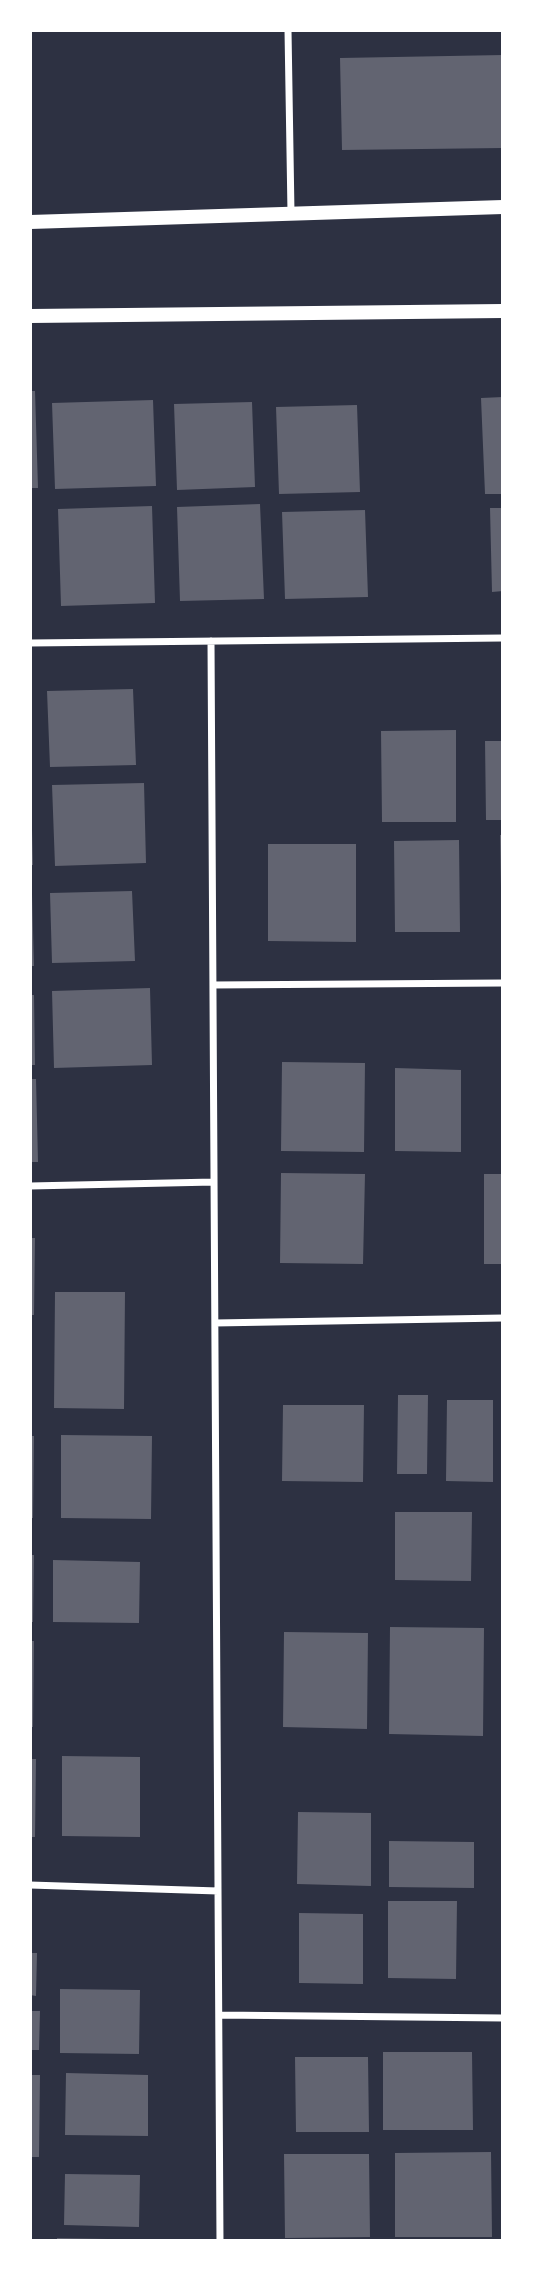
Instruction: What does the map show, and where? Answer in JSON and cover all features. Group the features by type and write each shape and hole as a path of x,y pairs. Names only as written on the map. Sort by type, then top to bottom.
{"main road":[{"path":"30,222 503,207"},
{"path":"30,316 503,311"}],"street":[{"path":"288,30 291,213"},
{"path":"30,643 503,638"},
{"path":"211,641 220,2241"},
{"path":"213,985 503,983"},
{"path":"30,1186 214,1182"},
{"path":"215,1323 503,1318"},
{"path":"30,1885 218,1891"},
{"path":"219,2015 503,2018"}],"building":[{"path":"503,55 503,148 342,150 340,58"},
{"path":"30,391 35,391 38,488 30,488"},
{"path":"503,397 503,494 485,494 481,398"},
{"path":"153,400 156,486 55,489 52,403"},
{"path":"252,402 255,487 177,490 174,404"},
{"path":"357,405 360,492 279,494 276,407"},
{"path":"260,504 264,599 180,601 177,507"},
{"path":"152,506 155,603 61,606 58,509"},
{"path":"490,508 503,508 503,591 492,592"},
{"path":"365,510 368,597 285,599 282,512"},
{"path":"133,689 136,765 50,767 47,691"},
{"path":"456,730 456,822 382,822 381,731"},
{"path":"485,741 503,741 503,820 486,820"},
{"path":"144,783 146,863 55,866 52,785"},
{"path":"32,830 33,865 30,865"},
{"path":"500,835 503,835 503,888 501,888"},
{"path":"459,840 460,932 395,932 394,841"},
{"path":"268,844 356,844 356,942 268,941"},
{"path":"132,891 135,961 52,963 50,893"},
{"path":"32,894 34,966 30,966"},
{"path":"150,988 152,1065 54,1068 52,991"},
{"path":"30,995 34,995 35,1065 30,1065"},
{"path":"282,1062 365,1063 364,1152 281,1151"},
{"path":"395,1068 461,1070 461,1152 395,1151"},
{"path":"30,1079 36,1079 38,1162 30,1162"},
{"path":"281,1173 365,1174 363,1264 280,1263"},
{"path":"484,1174 503,1174 503,1264 484,1264"},
{"path":"30,1238 35,1238 34,1315 30,1315"},
{"path":"55,1292 125,1292 124,1409 54,1408"},
{"path":"398,1395 428,1395 427,1474 397,1474"},
{"path":"447,1400 493,1400 493,1482 446,1481"},
{"path":"283,1405 364,1405 363,1482 282,1481"},
{"path":"61,1435 152,1436 151,1519 61,1518"},
{"path":"30,1436 34,1436 33,1518 30,1518"},
{"path":"395,1512 472,1512 471,1581 395,1580"},
{"path":"30,1555 34,1555 33,1622 30,1622"},
{"path":"53,1560 140,1562 139,1623 53,1622"},
{"path":"390,1627 484,1628 483,1736 389,1734"},
{"path":"284,1632 368,1633 367,1729 283,1727"},
{"path":"30,1641 34,1641 33,1727 30,1727"},
{"path":"62,1756 140,1757 140,1837 62,1836"},
{"path":"30,1759 36,1759 35,1837 30,1837"},
{"path":"298,1812 371,1813 371,1886 297,1884"},
{"path":"389,1841 474,1842 474,1888 389,1887"},
{"path":"388,1901 457,1901 456,1979 388,1978"},
{"path":"299,1913 363,1914 363,1984 299,1983"},
{"path":"30,1953 37,1953 36,1996 30,1995"},
{"path":"60,1989 140,1990 139,2054 60,2053"},
{"path":"30,2011 40,2011 39,2050 30,2050"},
{"path":"383,2052 472,2052 473,2130 383,2130"},
{"path":"295,2057 368,2057 369,2132 296,2132"},
{"path":"66,2073 148,2075 148,2136 65,2135"},
{"path":"30,2075 40,2075 39,2157 30,2157"},
{"path":"491,2152 492,2237 395,2237 395,2153"},
{"path":"284,2154 369,2154 370,2237 285,2238"},
{"path":"65,2174 140,2175 139,2227 64,2225"},
{"path":"57,2238 108,2239 108,2241 57,2241"}]}
